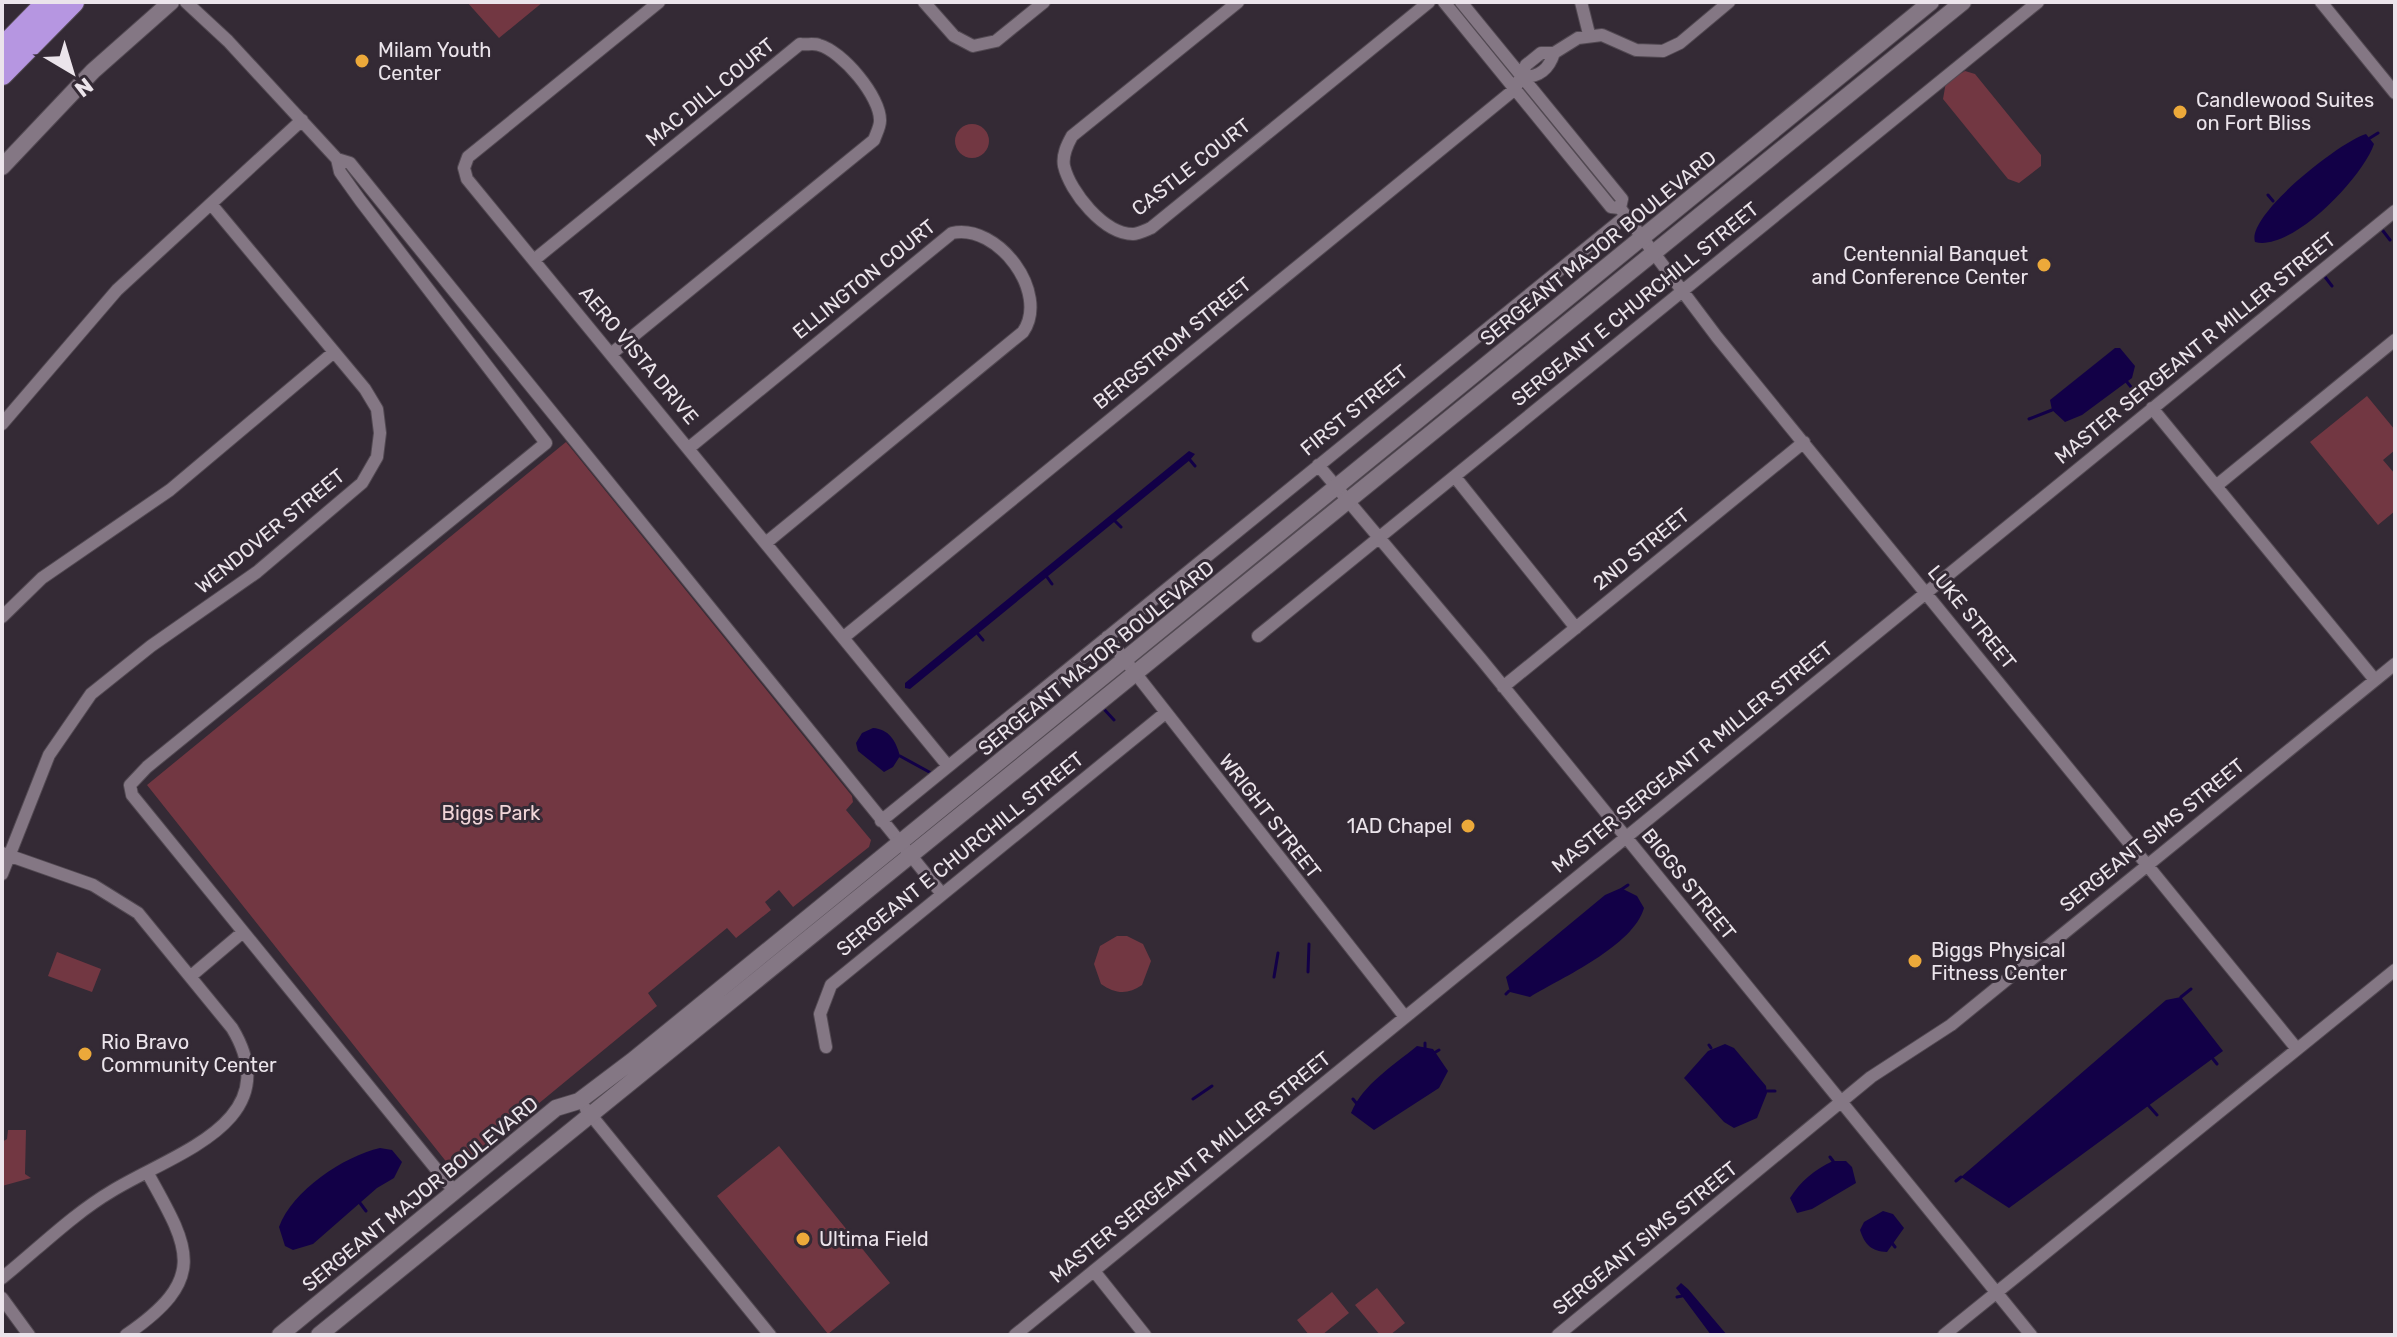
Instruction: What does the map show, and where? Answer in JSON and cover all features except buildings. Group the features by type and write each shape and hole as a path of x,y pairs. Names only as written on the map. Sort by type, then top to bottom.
{"highway":[{"path":"2,49 48,2"},
{"path":"2,74 73,2"}],"street":[{"path":"2,167 93,71 171,2"},
{"path":"186,2 337,159 340,172 360,200 546,443 132,781 132,795 454,1191"},
{"name":"AERO VISTA DRIVE","path":"659,2 468,157 464,168 467,179 690,447 948,766"},
{"path":"924,2 954,36 973,46 996,41 1044,2"},
{"name":"CASTLE COURT","path":"1238,2 1072,136 1065,149 1064,165 1079,193 1100,218 1116,229 1134,234 1151,228 1429,2"},
{"name":"LUKE STREET","path":"1444,2 1611,207 1623,212 1682,292 2149,863 2297,1049"},
{"name":"LUKE STREET","path":"1461,2 1622,199 1623,212"},
{"path":"1581,2 1589,34 1602,35 1636,50 1663,51 1680,43 1729,2"},
{"name":"SERGEANT MAJOR BOULEVARD","path":"1342,495 1642,237 1931,2"},
{"name":"SERGEANT MAJOR BOULEVARD","path":"319,1335 591,1116 1128,666 1652,254 1963,2"},
{"name":"SERGEANT E CHURCHILL STREET","path":"1258,636 2038,2"},
{"path":"2321,2 2395,93"},
{"name":"BERGSTROM STREET","path":"844,637 1515,89 1526,65 1541,53 1554,53 1589,34"},
{"name":"MAC DILL COURT","path":"534,260 800,44 820,45 838,56 858,75 872,97 880,120 874,140 611,354"},
{"path":"2,424 117,290 302,120"},
{"path":"337,159 350,163 366,182 860,790 904,851 942,894"},
{"name":"WENDOVER STREET","path":"2,874 5,854 49,755 91,694 151,646 257,572 362,483 377,457 380,433 377,409 334,352 211,204"},
{"name":"MASTER SERGEANT R MILLER STREET","path":"1015,1335 2395,211"},
{"name":"FIRST STREET","path":"881,821 1623,212"},
{"name":"ELLINGTON COURT","path":"690,447 952,233 965,231 983,236 1012,263 1033,299 1032,319 1023,332 767,542"},
{"path":"2216,486 2395,340"},
{"path":"2,617 42,578 170,490 334,352"},
{"path":"2152,408 2375,680"},
{"name":"2ND STREET","path":"1503,687 1804,442"},
{"name":"BIGGS STREET","path":"1318,465 1626,837 2031,1335"},
{"path":"1455,477 1576,628"},
{"name":"WRIGHT STREET","path":"1107,637 1164,714 1405,1017"},
{"name":"SERGEANT SIMS STREET","path":"1558,1335 1871,1077 1951,1025 2395,664"},
{"name":"SERGEANT E CHURCHILL STREET","path":"826,1047 820,1014 831,985 1164,714"},
{"name":"SERGEANT MAJOR BOULEVARD","path":"280,1335 556,1108 579,1101 904,851"},
{"path":"2,1278 110,1192 227,1125 246,1085 243,1046 191,976 138,913 115,896 5,854"},
{"path":"191,976 243,932"},
{"path":"1944,1335 2395,970"},
{"path":"579,1101 770,1335"},
{"path":"126,1335 167,1304 178,1288 185,1264 182,1234 147,1172"},
{"path":"1094,1271 1145,1335"},
{"path":"2,1298 29,1335"}],"green space":[{"path":"467,2 543,2 499,38"},
{"path":"1965,71 1975,74 2041,155 2041,166 2019,183 2008,179 1943,99 1946,82"},
{"path":"972,124 984,129 989,141 984,153 972,158 960,153 955,141 960,129"},
{"path":"2367,396 2395,430 2395,450 2383,460 2395,474 2395,511 2378,525 2310,442"},
{"name":"Biggs Park","path":"566,442 852,796 853,802 846,810 871,840 869,847 793,907 779,890 765,902 771,910 736,938 727,928 648,993 657,1006 459,1169 452,1169 147,785"},
{"path":"1117,936 1127,936 1143,944 1151,961 1142,985 1127,992 1111,990 1101,984 1094,964 1100,946"},
{"path":"57,952 101,969 92,992 48,976"},
{"path":"8,1130 26,1130 25,1174 31,1178 2,1186 2,1142 7,1139"},
{"name":"Ultima Field","path":"779,1146 890,1283 828,1334 717,1196"},
{"path":"1377,1288 1405,1323 1390,1335 1380,1335 1355,1305"},
{"path":"1332,1292 1349,1313 1322,1335 1309,1335 1297,1320"}],"shaded area":[{"path":"2366,134 2374,144 2367,158 2356,175 2324,209 2288,236 2270,242 2255,242 2256,230 2265,215 2298,180 2337,150"},
{"path":"2115,348 2120,348 2135,366 2132,378 2082,415 2065,422 2052,410 2050,400"},
{"path":"1189,451 1195,454 1190,460 910,689 905,688 905,683"},
{"path":"873,728 891,737 900,756 893,767 884,772 858,751 856,743 862,733"},
{"path":"1621,888 1637,896 1644,908 1626,935 1595,959 1530,997 1510,992 1506,977 1605,895"},
{"path":"2181,997 2223,1051 2009,1208 1961,1177 2166,1000"},
{"path":"1725,1044 1734,1048 1766,1086 1767,1093 1757,1118 1734,1128 1724,1122 1684,1078 1708,1051"},
{"path":"1417,1046 1433,1049 1448,1071 1439,1088 1374,1130 1351,1113 1356,1103 1380,1076"},
{"path":"380,1148 392,1150 402,1162 394,1178 377,1188 313,1244 293,1250 285,1246 279,1227 307,1188 336,1167"},
{"path":"1833,1161 1846,1161 1852,1167 1856,1183 1812,1209 1797,1213 1790,1198 1794,1192 1814,1172"},
{"path":"1883,1211 1893,1214 1904,1228 1887,1252 1869,1246 1860,1230 1864,1222"},
{"path":"1681,1283 1727,1335 1711,1335 1676,1288"}],"waterway":[{"path":"2370,138 2378,133"},
{"path":"2268,195 2273,201"},
{"path":"2380,227 2390,240"},
{"path":"2322,273 2332,286"},
{"path":"2127,382 2131,387"},
{"path":"2029,419 2052,410"},
{"path":"1190,460 1195,466"},
{"path":"1115,521 1121,527"},
{"path":"1047,577 1052,584"},
{"path":"978,634 983,640"},
{"path":"1103,708 1114,720"},
{"path":"900,756 931,773"},
{"path":"1622,889 1628,885"},
{"path":"1308,972 1309,944"},
{"path":"1274,977 1278,953"},
{"path":"2181,997 2191,989"},
{"path":"1506,994 1509,991"},
{"path":"1425,1043 1425,1048"},
{"path":"1434,1053 1439,1050"},
{"path":"2213,1059 2217,1064"},
{"path":"1193,1099 1212,1086"},
{"path":"1767,1091 1775,1091"},
{"path":"1353,1099 1357,1104"},
{"path":"2148,1105 2157,1115"},
{"path":"1830,1157 1833,1161"},
{"path":"1956,1181 1961,1177"},
{"path":"360,1203 366,1211"},
{"path":"1892,1243 1895,1247"},
{"path":"1677,1297 1682,1296"}],"place":[{"name":"Milam Youth Center","path":"362,61"},
{"name":"Candlewood Suites on Fort Bliss","path":"2180,112"},
{"name":"Centennial Banquet and Conference Center","path":"2044,265"},
{"name":"1AD Chapel","path":"1468,826"},
{"name":"Biggs Physical Fitness Center","path":"1915,961"},
{"name":"Rio Bravo Community Center","path":"85,1054"},
{"name":"Ultima Field","path":"803,1239"}]}
